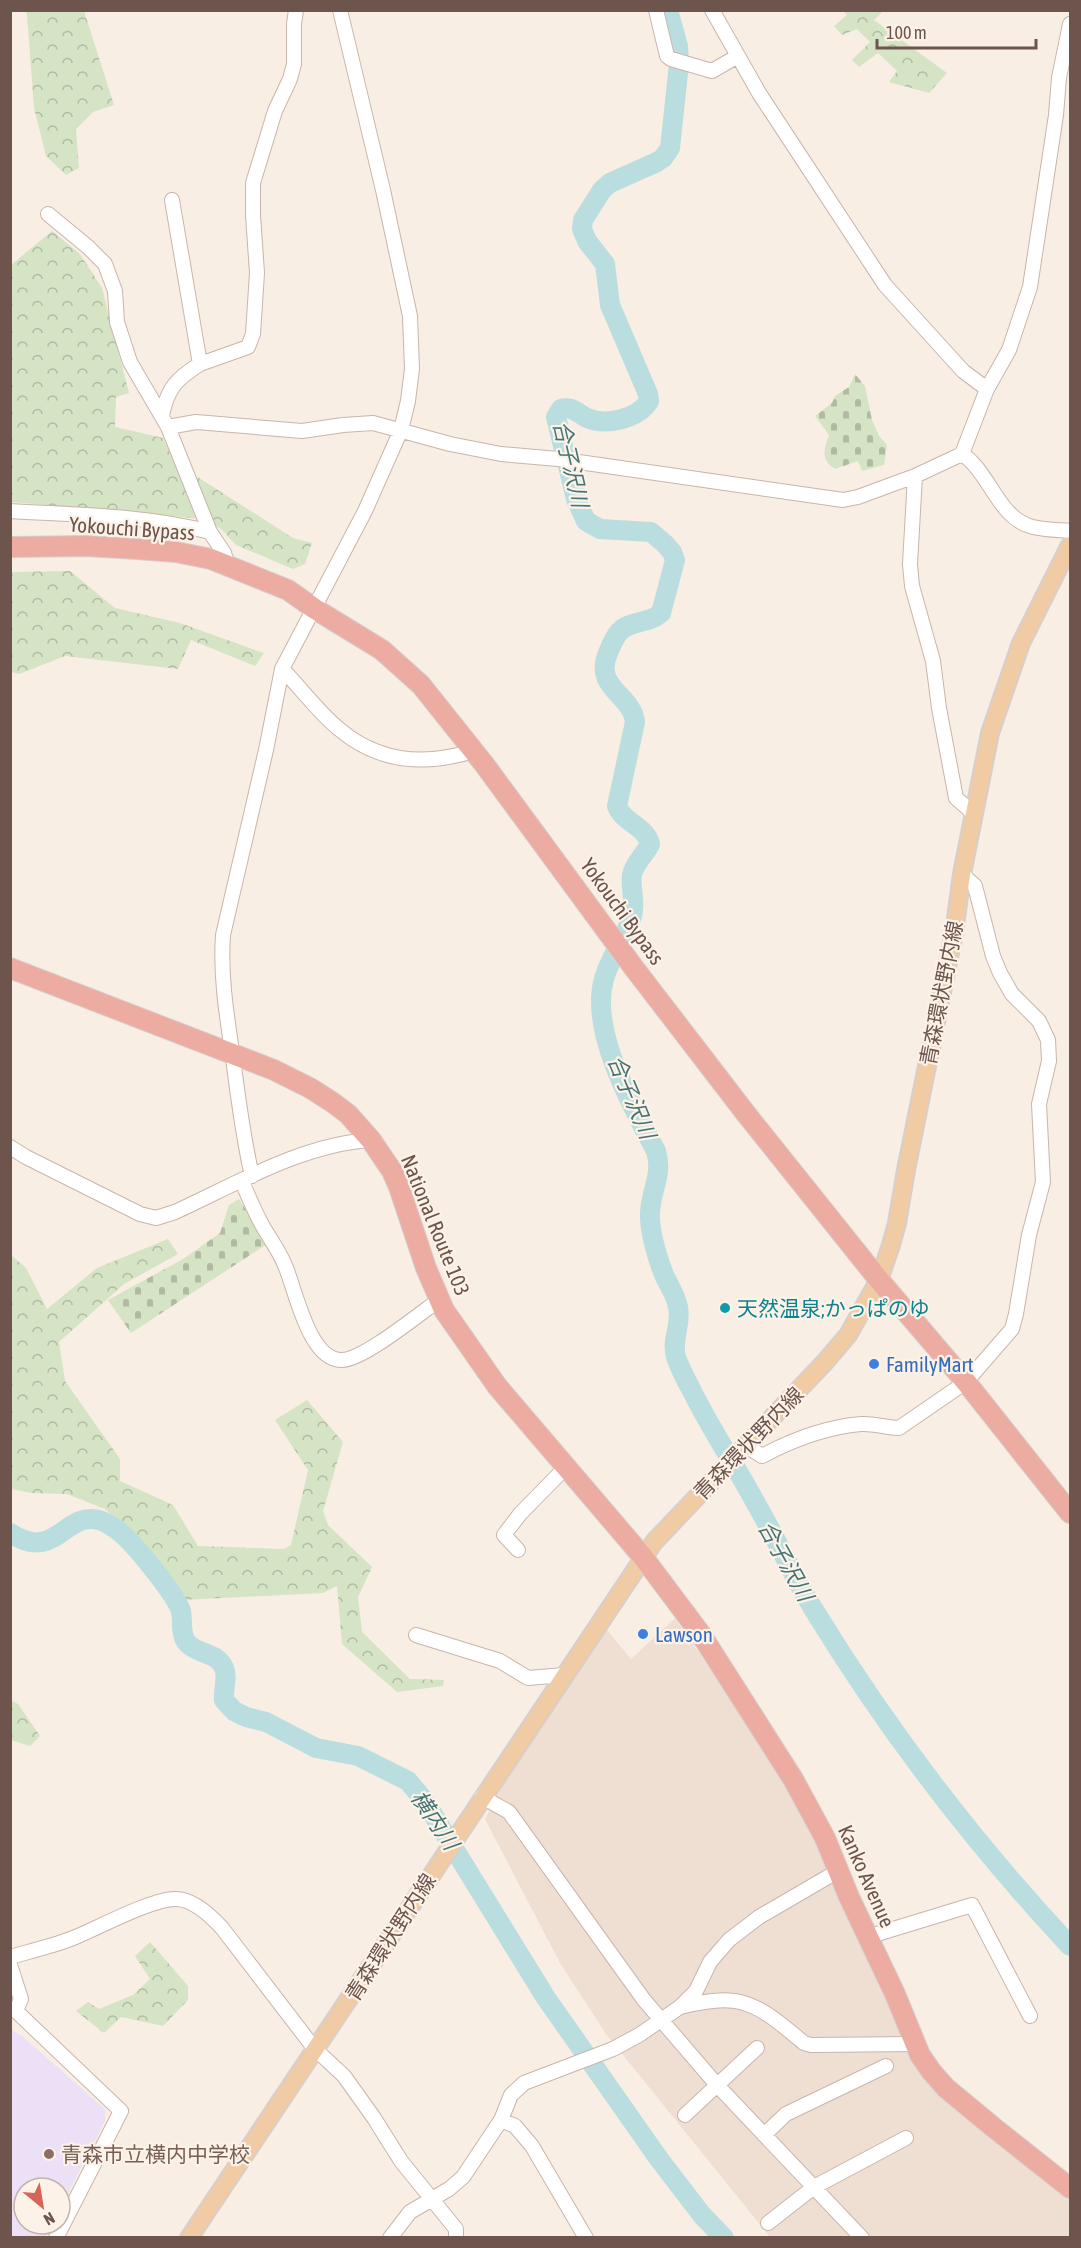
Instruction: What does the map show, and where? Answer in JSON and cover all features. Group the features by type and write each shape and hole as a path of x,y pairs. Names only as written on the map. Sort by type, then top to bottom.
{"highway":[{"name":"Yokouchi Bypass","path":"10,548 86,546 176,552 211,559 288,590 382,650 421,685 747,1115 879,1280 966,1382 1071,1513"},
{"name":"National Route 103","path":"10,968 274,1070 310,1088 348,1114 371,1140 392,1171 439,1300 497,1386 643,1557"},
{"name":"Kanko Avenue","path":"643,1557 700,1633 793,1779 825,1838 867,1937 930,2071 946,2088 1071,2188"}],"main road":[{"name":"青森環状野内線","path":"189,2238 643,1557 654,1542 825,1362 848,1335 879,1280 897,1222 954,933 962,874 990,733 1018,651 1071,545"}],"street":[{"path":"165,421 165,399 180,376 200,364 248,347 253,333 257,273 253,183 275,111 290,79 294,64 296,10"},
{"path":"340,10 410,316 412,369 408,401 401,430 365,511 282,669 266,750 223,935 221,961 245,1145 247,1179 260,1221 285,1263 298,1308 318,1345 334,1359 342,1360 360,1355 439,1300"},
{"path":"656,10 668,56 671,58 712,71 738,56"},
{"path":"712,10 797,153 885,285 940,347 987,390"},
{"path":"165,421 302,431 373,423 450,444 501,454 558,459 843,500 858,497 915,476 962,453 987,390 1009,350 1030,287 1056,115 1059,78 1071,24"},
{"path":"172,200 200,364"},
{"path":"48,214 105,264 115,291 117,322 130,362 165,421 210,532 224,553 228,566"},
{"path":"962,453 972,460 1005,508 1017,520 1031,527 1071,531"},
{"path":"915,476 910,564 912,586 933,661 939,708 956,798 973,813"},
{"path":"10,511 113,517 189,526 210,532"},
{"path":"282,669 337,728 354,741 383,754 419,760 447,759 473,751"},
{"path":"743,1447 762,1456 791,1440 819,1432 864,1424 899,1428 910,1423 966,1382 1012,1329 1029,1235 1043,1182 1039,1104 1049,1060 1048,1040 1033,1014 1012,994 1000,973 993,956 975,886 962,874"},
{"path":"10,1147 140,1214 156,1218 175,1212 310,1150 348,1141 371,1140"},
{"path":"518,1550 504,1535 520,1514 567,1466"},
{"path":"416,1635 500,1661 528,1678 564,1675"},
{"path":"482,1797 509,1812 622,1972 660,2020 717,2085 862,2238"},
{"path":"390,2238 410,2212 463,2177 501,2120 511,2095 524,2083 612,2049 639,2036 680,2007 696,1991 710,1962 729,1940 759,1917 838,1871"},
{"path":"10,1957 72,1938 146,1906 178,1899 212,1916 314,2048 344,2076 401,2161 456,2229 456,2238"},
{"path":"867,1937 972,1905 1030,2016"},
{"path":"10,1965 21,1999 16,2011 121,2111 56,2238"},
{"path":"680,2007 714,2001 732,2000 749,2003 764,2011 804,2043 811,2045 916,2044"},
{"path":"685,2115 757,2048"},
{"path":"764,2135 786,2114 886,2066"},
{"path":"501,2120 515,2126 532,2146 586,2238"},
{"path":"768,2223 814,2187 906,2139"}],"shaded area":[{"path":"675,1618 790,1786 827,1860 902,2031 1070,2197 1070,2237 770,2237 606,2034 560,1963 485,1819 567,1679 607,1630 631,1659"},
{"name":"青森市立横内中学校","path":"10,2029 23,2037 105,2109 105,2121 72,2186 72,2176 12,2176 12,2236 46,2236 11,2237"}],"green space":[{"path":"25,11 84,11 114,105 93,112 76,129 79,168 66,175 46,156 34,108"},
{"path":"843,11 883,11 874,20 947,73 929,93 889,82 897,71 878,53 859,67 852,60 870,42 857,29 842,35 834,26 847,15"},
{"path":"52,231 80,254 102,288 129,393 116,397 115,427 163,438 177,469 199,478 293,538 312,543 305,564 293,569 236,545 220,528 194,518 11,502 11,265"},
{"path":"855,374 865,386 872,420 879,436 887,445 884,465 862,471 858,461 835,469 830,465 824,454 829,435 815,416 832,403 835,396 849,387"},
{"path":"70,571 115,608 180,623 264,653 255,666 191,640 178,669 65,656 19,674 11,672 11,572"},
{"path":"239,1199 267,1244 131,1333 108,1300 183,1259 220,1233 229,1205"},
{"path":"168,1239 178,1254 124,1284 59,1342 65,1381 120,1459 120,1481 173,1505 198,1546 284,1549 291,1545 308,1470 275,1420 307,1400 343,1442 323,1511 328,1525 372,1567 358,1597 362,1632 410,1679 444,1680 443,1686 397,1692 342,1644 337,1586 323,1593 182,1600 172,1578 141,1543 105,1509 67,1494 31,1493 11,1489 11,1255 26,1268 47,1309 97,1268"},
{"path":"10,1700 18,1704 40,1736 30,1746 11,1740"},
{"path":"150,1942 188,1986 188,2000 163,2026 121,2017 104,2033 76,2011 88,2002 99,2009 133,1995 150,1979 135,1956"}],"waterway":[{"name":"合子沢川","path":"668,10 678,46 679,64 670,148 657,162 610,183 602,190 583,220 582,229 587,241 605,264 610,305 649,401 630,416 612,421 587,418 568,408 561,409 556,417 576,499 586,521 600,529 651,532 672,552 675,560 661,613 651,619 623,628 614,639 605,665 605,675 609,683 627,704 635,722 617,806 624,816 644,832 650,844 633,871 632,916 604,979 601,999 603,1021 608,1044 625,1091 656,1151 658,1169 651,1201 651,1226 660,1264 678,1307 679,1319 675,1350 685,1379 806,1596 842,1655 902,1742 966,1826 1070,1946"},
{"name":"横内川","path":"10,1533 26,1541 38,1542 49,1540 77,1522 87,1519 99,1520 111,1526 136,1549 172,1594 181,1611 183,1632 187,1643 221,1663 226,1675 224,1700 234,1711 266,1722 316,1748 358,1756 408,1781 424,1800 546,1998 659,2159 702,2215 724,2238"}],"place":[{"name":"天然温泉;かっぱのゆ","path":"725,1308"},
{"name":"FamilyMart","path":"874,1364"},
{"name":"Lawson","path":"643,1634"},
{"name":"青森市立横内中学校","path":"49,2154"}]}
